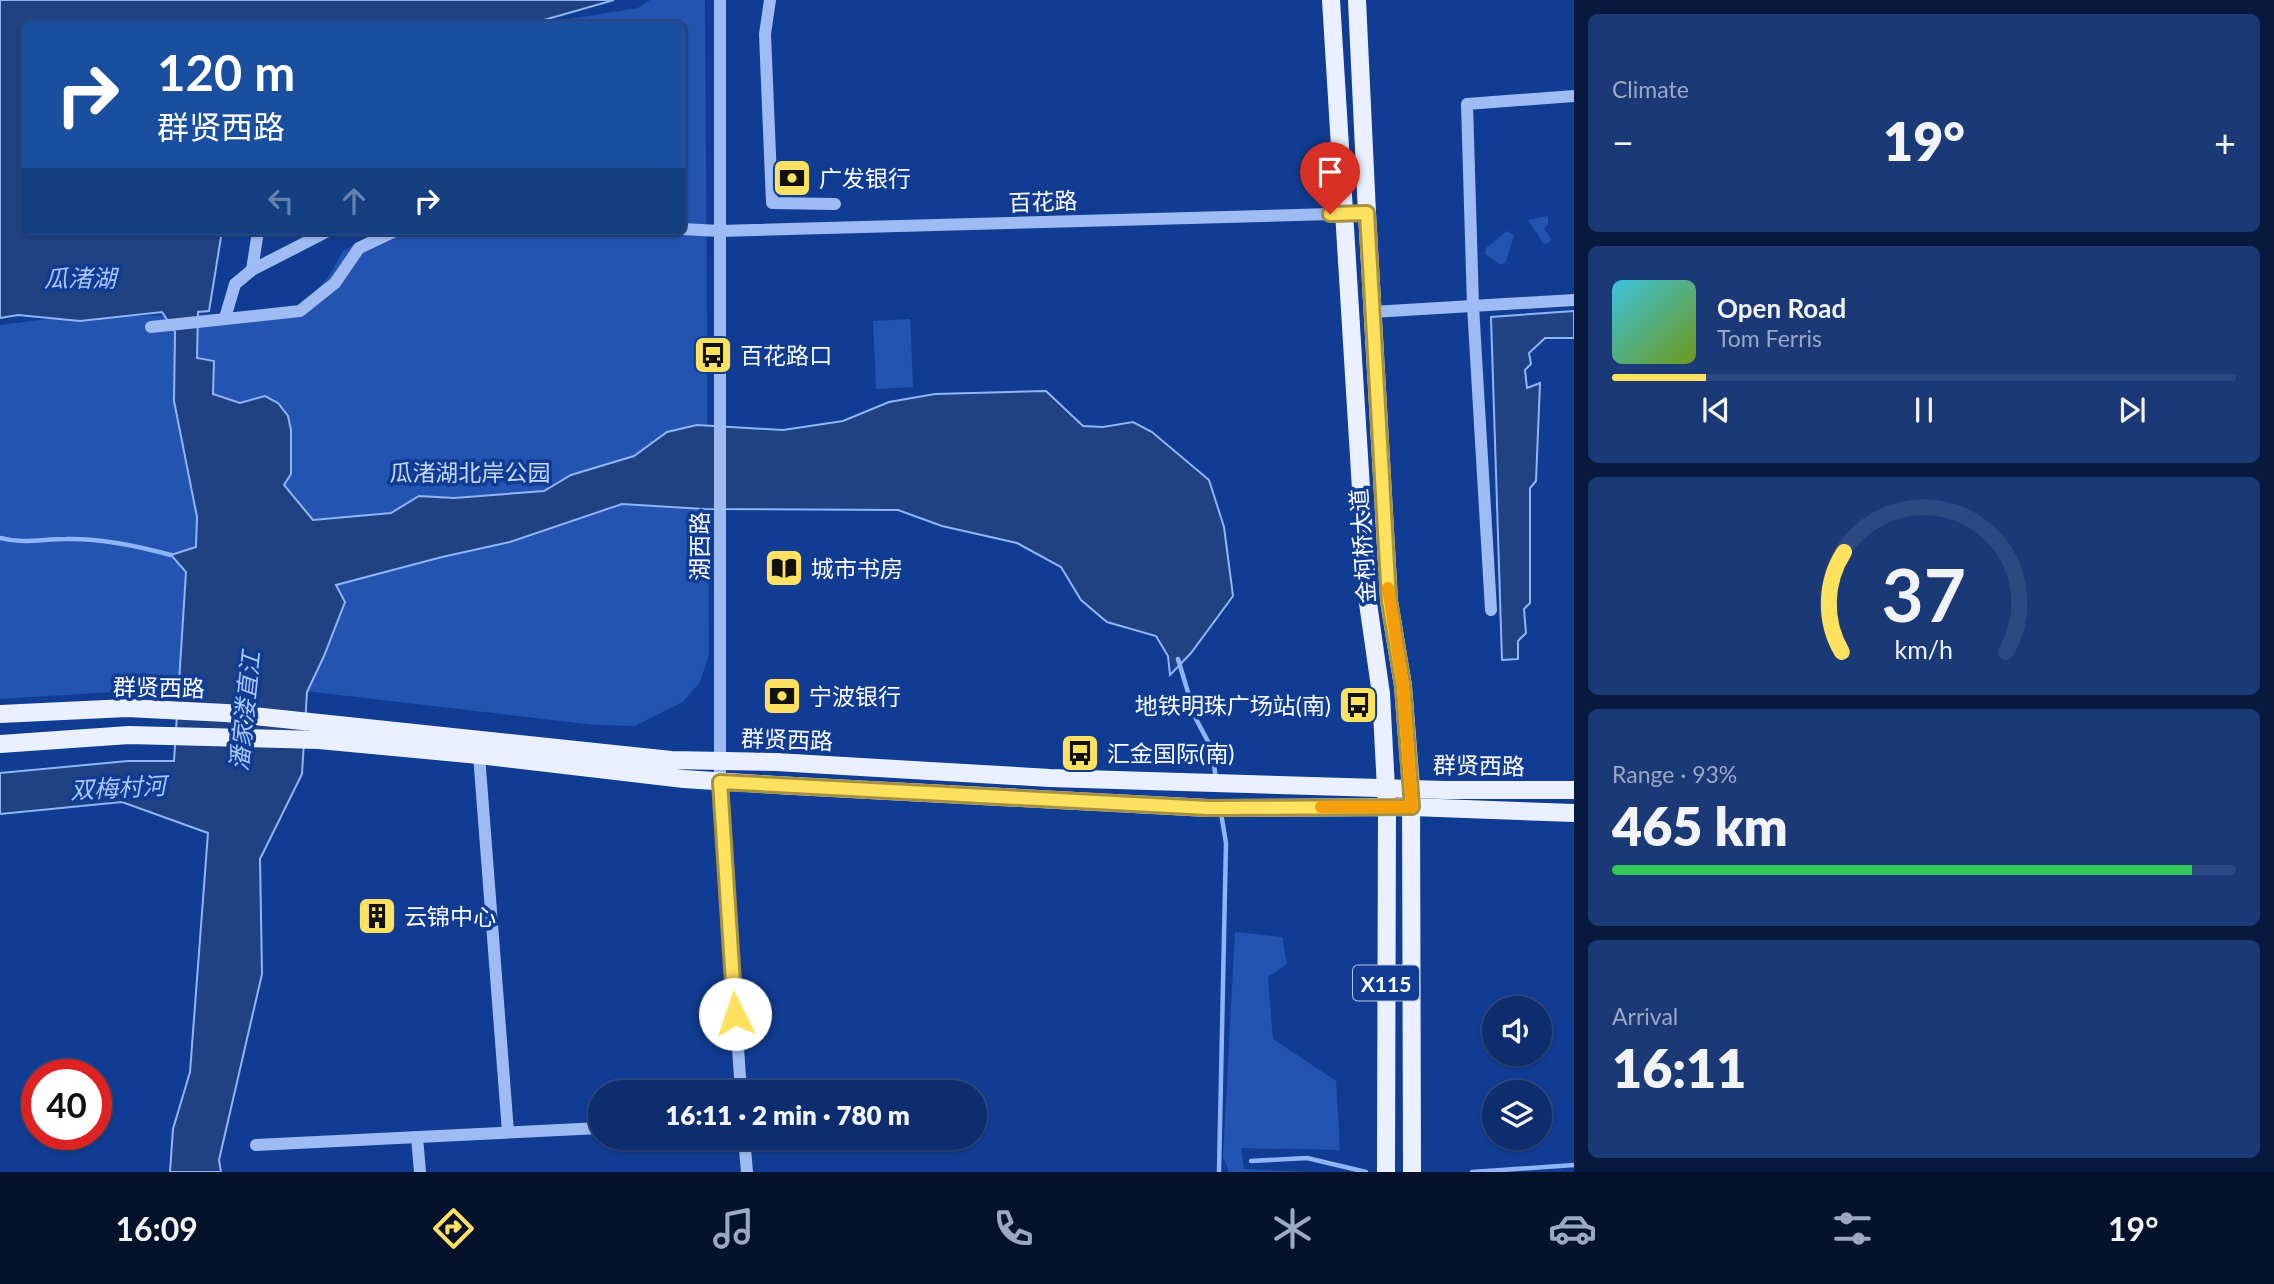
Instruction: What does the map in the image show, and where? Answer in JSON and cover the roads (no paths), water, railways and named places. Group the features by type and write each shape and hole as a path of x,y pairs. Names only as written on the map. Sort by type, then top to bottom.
{"main road":[{"name":"金柯桥大道","path":"1332,6 1368,603 1381,694 1387,807 1386,1165"},
{"name":"金柯桥大道","path":"1358,6 1389,601 1403,686 1412,807 1412,1165"},
{"name":"群贤西路","path":"0,714 127,708 226,713 322,732 478,755 720,782 1208,808 1412,807 1574,813"},
{"name":"群贤西路","path":"0,744 129,736 322,732 671,760 776,762 1050,778 1386,788 1574,790"}],"street":[{"path":"770,0 765,34 772,203 835,204"},
{"name":"湖西路","path":"720,2 720,782 740,1080"},
{"path":"1491,610 1473,306 1467,104 1574,96"},
{"name":"百花路","path":"686,229 720,231 1367,213"},
{"path":"252,270 257,235"},
{"path":"225,318 234,284 252,270 320,235"},
{"path":"154,326 300,311 335,284 359,248 386,235"},
{"path":"1372,312 1574,300"},
{"path":"478,755 508,1132"},
{"path":"256,1145 588,1129"},
{"path":"417,1137 420,1172"},
{"path":"745,1150 747,1172"}],"water":[{"path":"0,0 614,0 540,21 21,21 21,235 221,235 209,311 198,312 197,358 214,361 213,394 240,403 265,396 278,403 288,416 291,430 291,474 284,485 313,520 391,513 419,496 454,498 544,491 571,475 634,456 667,432 697,425 783,430 843,421 889,402 935,394 1046,391 1083,426 1103,427 1133,422 1152,432 1209,480 1224,527 1233,596 1191,653 1170,675 1168,656 1156,636 1107,622 1081,600 1061,567 1017,543 942,526 898,510 704,509 622,504 510,542 336,585 345,602 307,692 302,774 260,859 262,974 219,1160 221,1172 170,1172 173,1129 190,1072 208,833 122,802 0,814 0,773 128,761 174,761 186,572 171,555 196,547 197,517 174,401 175,332 162,312 80,321 18,315 0,318"},
{"path":"1574,311 1574,338 1545,338 1529,353 1531,364 1525,370 1527,388 1540,383 1536,481 1530,488 1530,603 1524,609 1526,633 1518,641 1518,659 1502,660 1491,317"}],"waterway":[{"path":"0,538 25,541 92,540 171,555"},
{"path":"1178,659 1196,719 1212,749 1216,780"},
{"path":"1219,1172 1226,843 1221,813"},
{"path":"1251,1161 1307,1158 1366,1172"},
{"path":"1472,1172 1574,1165"}],"place":[{"name":"广发银行","path":"792,178"},
{"name":"百花路口","path":"713,355"},
{"name":"城市书房","path":"784,568"},
{"name":"宁波银行","path":"782,696"},
{"name":"地铁明珠广场站(南)","path":"1358,705"},
{"name":"汇金国际(南)","path":"1080,753"},
{"name":"云锦中心","path":"377,916"}],"water label":[{"name":"瓜渚湖","path":"80,277"},
{"name":"潘家溇直江","path":"244,711"},
{"name":"双梅村河","path":"118,787"}],"park label":[{"name":"瓜渚湖北岸公园","path":"470,472"}]}
